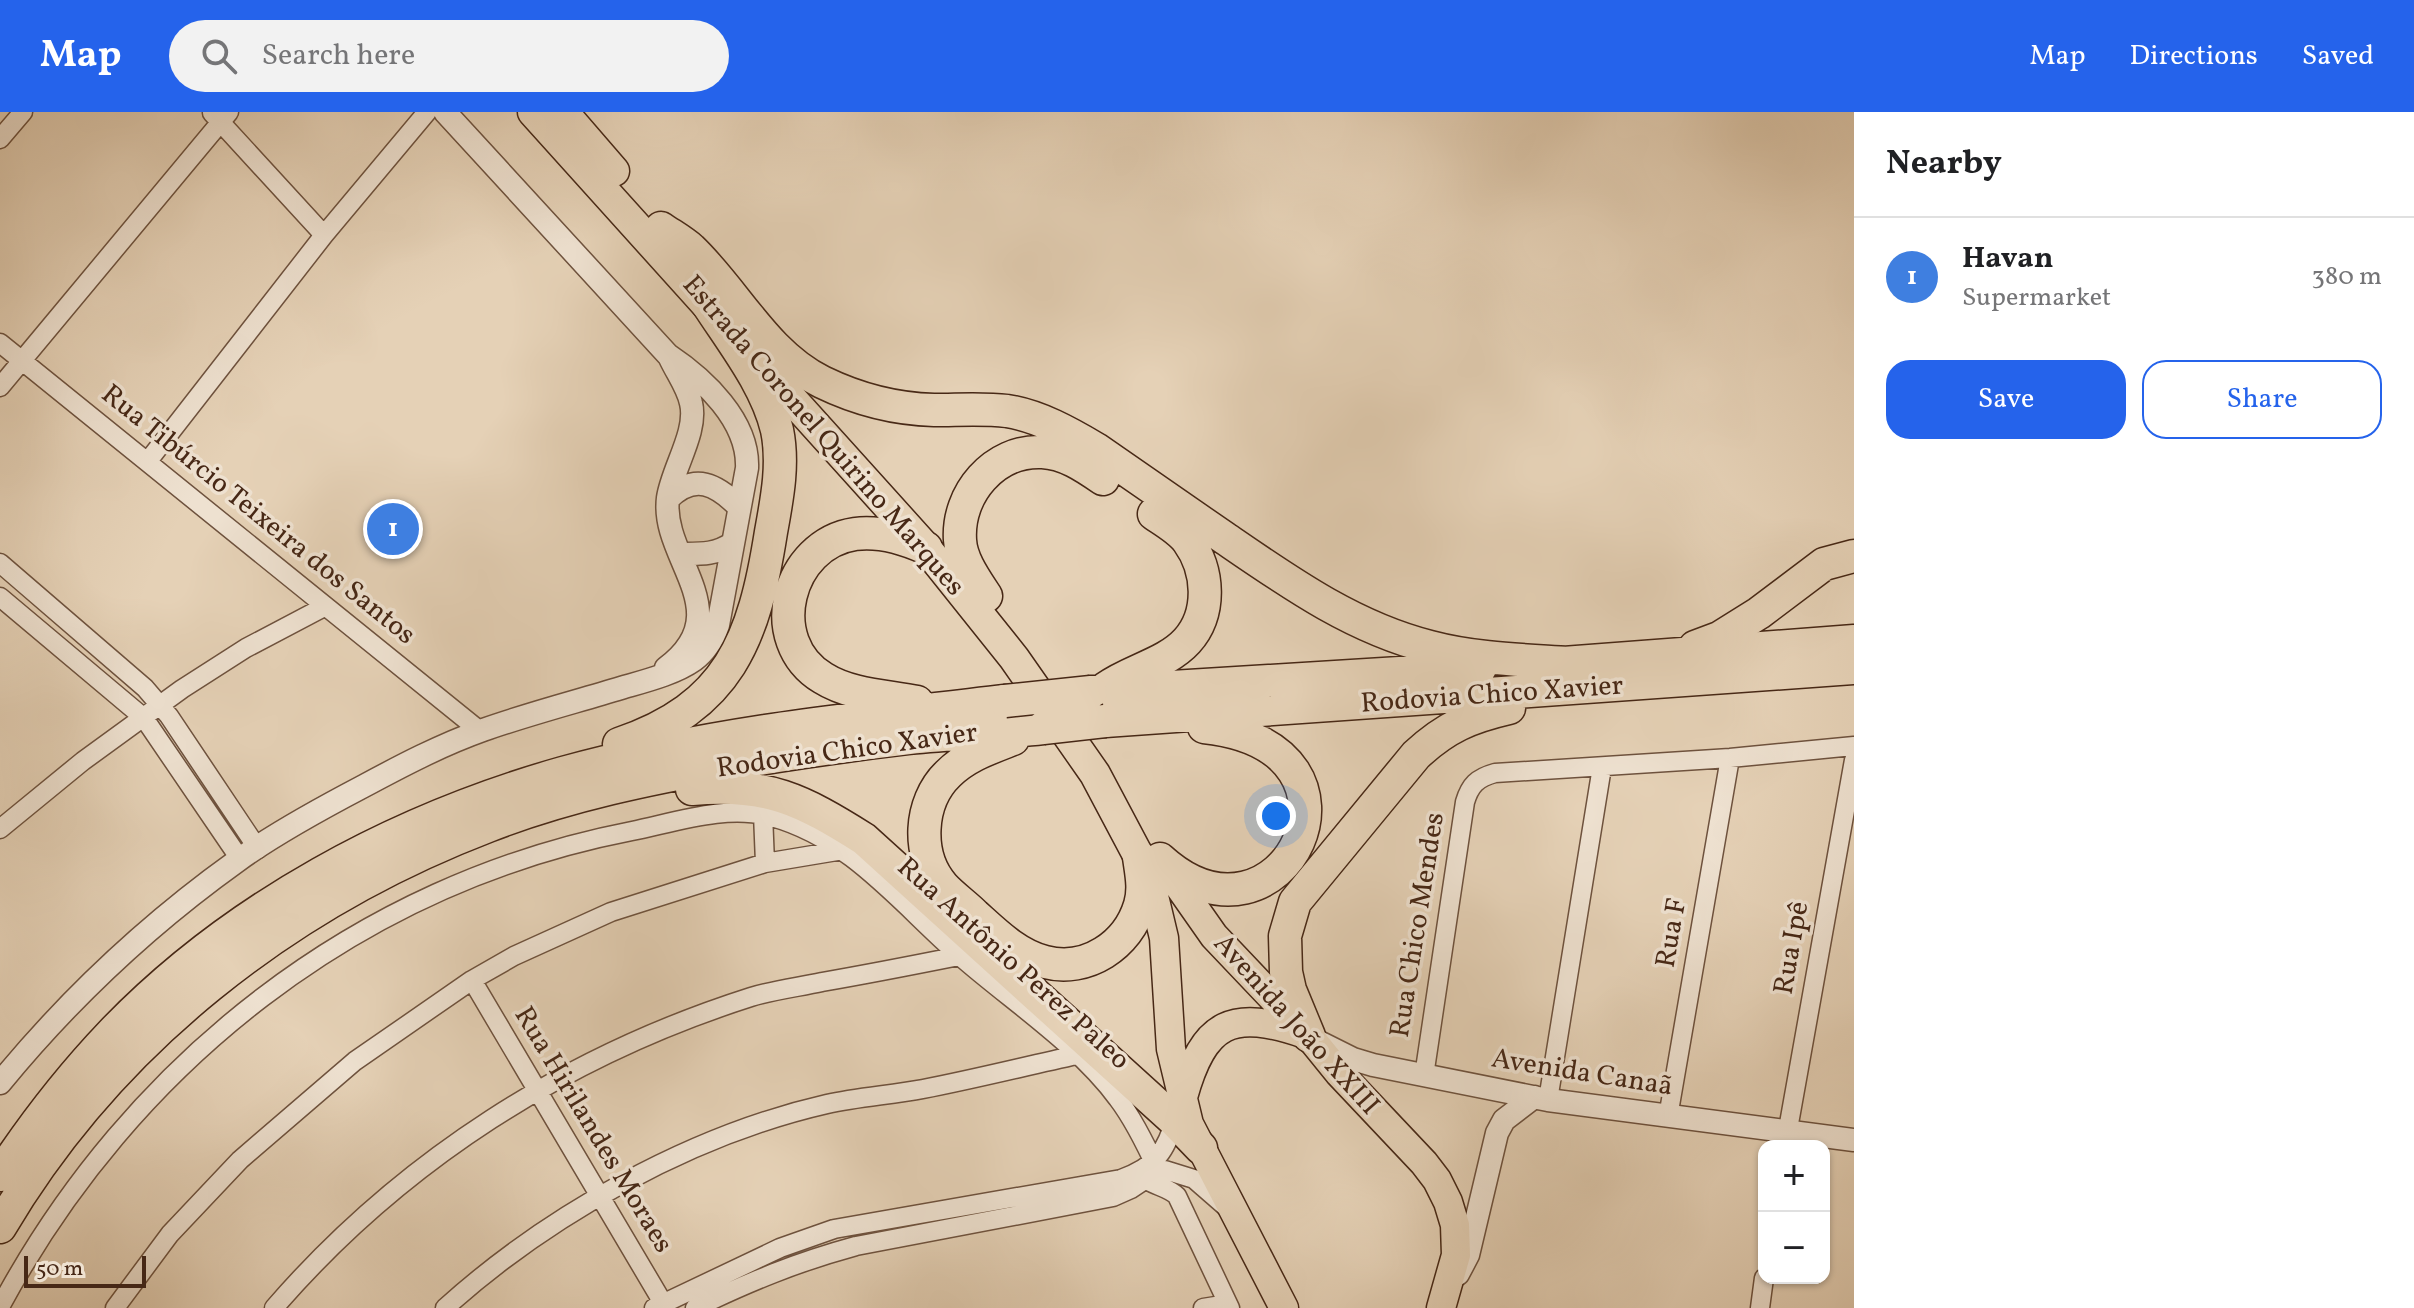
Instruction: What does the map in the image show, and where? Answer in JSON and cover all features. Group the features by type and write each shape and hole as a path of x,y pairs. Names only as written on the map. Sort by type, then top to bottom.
{"highway":[{"name":"Estrada Coronel Quirino Marques","path":"533,112 926,548 1102,772"},
{"name":"Estrada Coronel Quirino Marques","path":"563,112 716,297 986,596 1037,664 1102,772"},
{"path":"661,228 691,249 785,357 822,382 867,400 899,407 1010,412 1038,420 1070,433 1096,449 1270,570 1364,624 1431,647 1500,658 1569,663"},
{"path":"505,792 581,757 646,735 688,711 724,674 751,626 761,592 779,483 777,433 763,393 707,303"},
{"path":"986,596 963,555 960,542 964,510 976,483 987,472 1012,457 1042,452 1072,459 1176,529 1195,552 1205,580 1206,595 1197,626 1187,641 1164,659 1119,678 1108,706 1253,738 1280,755 1299,780 1304,794 1305,816 1300,840 1287,862 1266,879 1243,887 1218,890 1183,878 1149,858 1102,772"},
{"path":"926,548 882,534 866,533 836,540 820,549 806,561 791,591 789,629 805,662 832,683 866,693 950,708"},
{"path":"1671,656 1719,638 1759,613 1824,564 1854,556"},
{"name":"Rodovia Chico Xavier","path":"0,1227 41,1163 86,1104 133,1054 232,967 348,890 488,825 594,792 736,763 910,738 1039,728 1108,706 1569,663 1854,641"},
{"name":"Rodovia Chico Xavier","path":"0,1175 65,1088 112,1033 215,943 279,898 410,829 505,792 576,770 720,739 814,724 1005,701 1108,706 1596,687 1854,668"},
{"path":"1309,1036 1290,990 1284,953 1289,918 1305,888 1416,755 1450,727 1495,711 1596,687"},
{"path":"1039,728 959,765 947,774 931,798 925,843 928,859 943,885 1019,951 1048,963 1077,963 1105,953 1128,930 1141,904 1149,858"},
{"path":"488,825 595,801 717,786 759,789 798,801 824,813 864,839 1178,1109 1201,1148"}],"main road":[{"name":"Avenida João XXIII","path":"1149,858 1214,936 1309,1036 1437,1180 1455,1225 1456,1255 1444,1300"},
{"name":"Avenida João XXIII","path":"1149,858 1164,938 1178,1109"},
{"path":"1178,1109 1192,1065 1200,1052 1227,1026 1243,1021 1260,1021 1309,1036"},
{"path":"1201,1148 1280,1299 1299,1308"}],"street":[{"path":"0,139 23,112"},
{"path":"148,461 324,235 427,112"},
{"path":"0,1083 63,1012 115,961 161,920 249,854 330,804 394,770 480,731 652,678 696,658 713,638 718,625 748,457 741,434 718,399 690,370 668,355 445,112"},
{"path":"0,387 219,115 324,235"},
{"name":"Rua Tibúrcio Teixeira dos Santos","path":"0,343 480,731"},
{"path":"652,678 675,662 695,628 696,591 669,521 668,499 692,415 689,397 668,355"},
{"path":"668,499 680,489 706,483 721,489 739,507"},
{"path":"680,554 710,554 733,543"},
{"path":"0,563 145,688 169,716 249,854"},
{"path":"0,597 144,718 249,854"},
{"path":"1,825 182,689 246,648 324,607"},
{"path":"1541,1099 1602,767 1854,746"},
{"name":"Rua F","path":"1668,1117 1730,758"},
{"name":"Rua Ipê","path":"1786,1139 1854,760"},
{"name":"Rua Chico Mendes","path":"1424,1076 1465,802 1472,784 1495,773 1602,767"},
{"path":"763,814 765,863"},
{"name":"Rua Antônio Perez Paleo","path":"0,1307 20,1269 65,1199 119,1131 169,1078 223,1028 320,956 423,899 529,857 606,836 715,815 763,814 798,825 863,865 959,956 1077,1055 1120,1101 1149,1171"},
{"path":"115,1308 170,1234 240,1160 355,1061 472,980 514,956 611,912 765,863 843,850"},
{"path":"274,1308 377,1204 425,1164 537,1089 659,1032 754,996 959,956"},
{"name":"Rua Hirilandes Moraes","path":"472,980 600,1195 661,1306"},
{"name":"Avenida Canaã","path":"1309,1036 1353,1059 1541,1099 1668,1117 1786,1139 1854,1140"},
{"path":"445,1308 487,1270 600,1195 710,1142 767,1121 828,1104 924,1089 1077,1055"},
{"name":"Avenida João XXIII","path":"1444,1300 1468,1255 1497,1133 1504,1120 1541,1099"},
{"path":"695,1308 780,1268 856,1246 1113,1197 1149,1171 1169,1141 1178,1109"},
{"path":"1149,1171 1177,1196 1229,1306 1203,1308"},
{"path":"661,1306 780,1248 834,1229 1121,1179 1149,1171 1175,1171 1194,1179 1234,1214"},
{"path":"1760,1308 1763,1284"}],"place":[{"name":"Havan","path":"393,529"}]}
